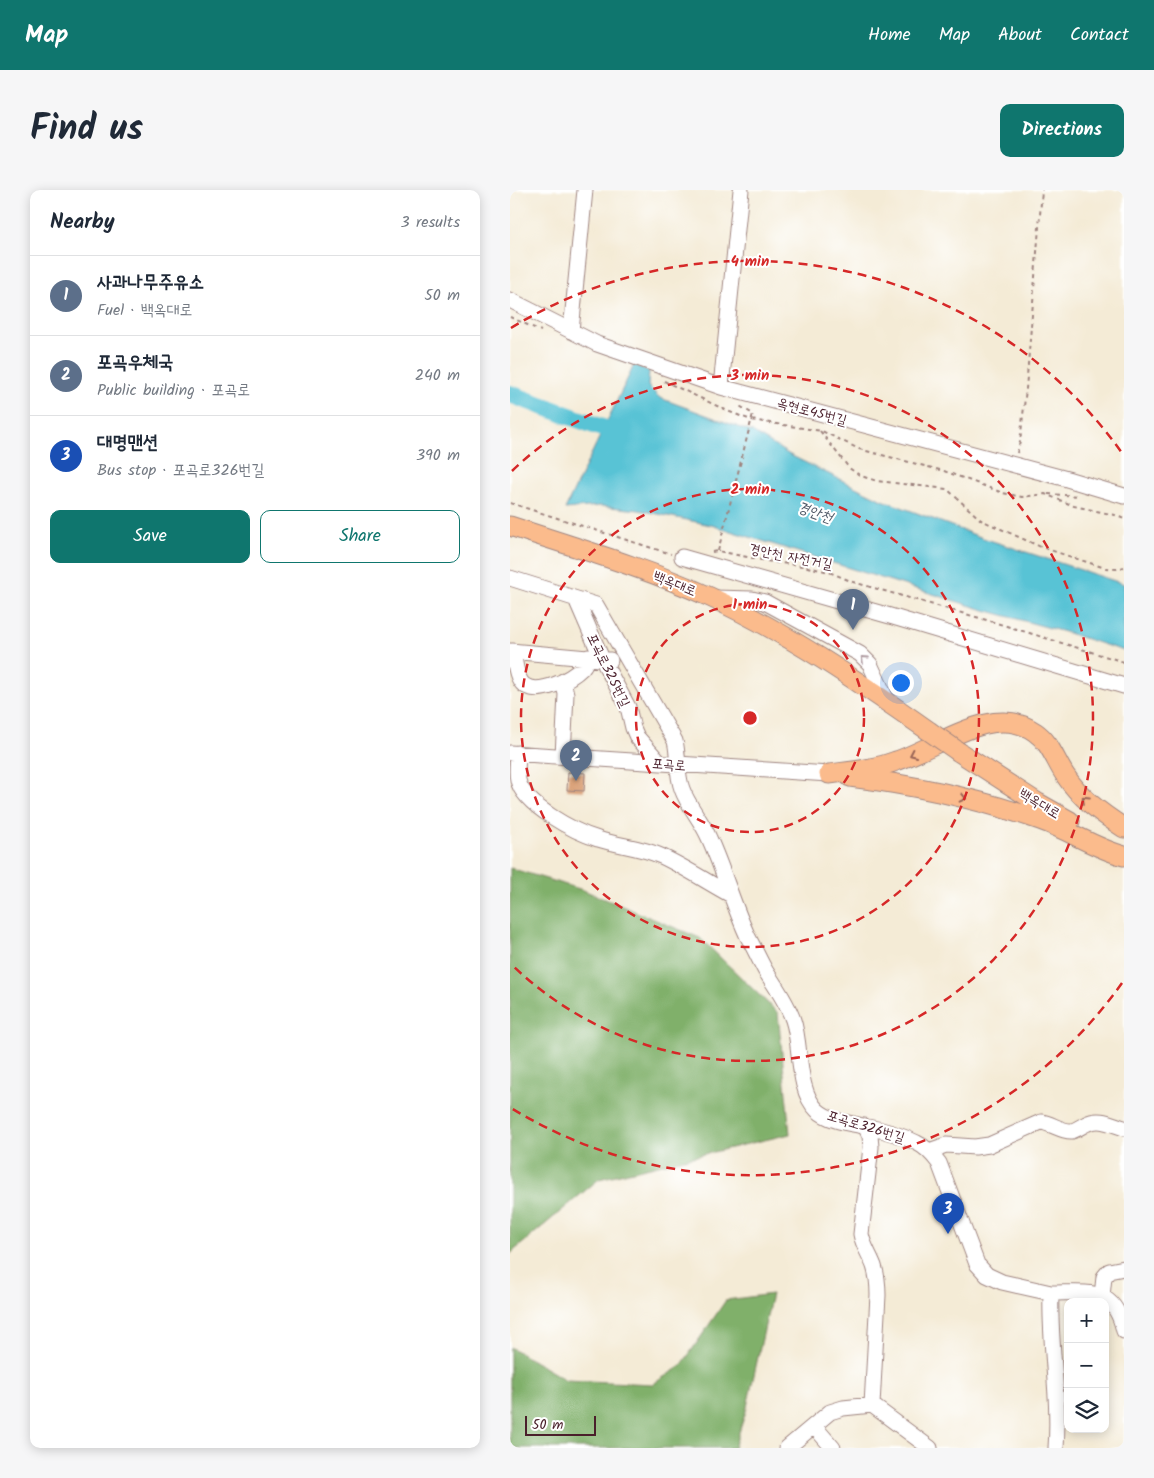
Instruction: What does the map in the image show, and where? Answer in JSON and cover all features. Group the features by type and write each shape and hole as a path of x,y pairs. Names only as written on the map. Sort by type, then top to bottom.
{"main road":[{"name":"백옥대로","path":"510,526 635,568 710,597 808,650 1038,803 1124,848"},
{"path":"829,774 870,768 897,761 986,723 1018,724 1034,731 1045,741 1064,774 1079,794 1097,810 1124,828"},
{"path":"829,774 891,783 1000,807 1043,821 1124,856"}],"street":[{"path":"571,331 585,190"},
{"path":"721,387 741,190"},
{"name":"옥현로45번길","path":"510,300 597,344 721,387 1124,496"},
{"path":"682,557 900,619 1124,686"},
{"name":"포곡로326번길","path":"510,578 596,605 675,741 678,754 678,777 682,790 709,837 748,936 793,1020 804,1081 809,1097 817,1110 830,1118 865,1126 918,1143 929,1151 939,1163 977,1264 987,1275 1002,1282 1051,1293 1084,1293 1102,1296"},
{"name":"포곡로325번길","path":"576,599 595,658 628,706 632,728 660,763"},
{"path":"595,658 552,687 537,688 525,686 520,680 511,651 595,658 628,661"},
{"path":"563,680 566,694 563,756"},
{"path":"514,753 518,780 525,794 538,806 564,824 597,839 642,849 661,856 731,895"},
{"name":"포곡로","path":"514,753 829,774"},
{"path":"929,1151 946,1145 975,1147 989,1145 1041,1122 1073,1131 1094,1120 1124,1128"},
{"path":"865,1126 870,1136 871,1146 861,1234 862,1242 874,1266 878,1280 872,1405"},
{"path":"1124,1268 1109,1271 1104,1277 1102,1296 1115,1307 1122,1320 1124,1331"},
{"path":"1051,1293 1050,1312 1056,1392 1056,1448"},
{"path":"788,1448 836,1409 872,1405 930,1448"},
{"path":"814,1426 833,1448"}],"path":[{"path":"1008,464 1018,452 1020,442 1042,190"},
{"path":"718,551 751,420"},
{"path":"1124,519 1074,506 1045,494 1022,497 1003,493 944,471 859,449 820,431 849,468 861,476 877,481 947,489 981,520 1041,547 1105,568 1117,569 1124,567"},
{"path":"510,503 682,557"},
{"name":"경안천 자전거길","path":"709,553 718,551 830,572 853,582 1124,662"}],"green space":[{"path":"510,868 583,890 700,938 778,1013 790,1134 599,1179 510,1254"},
{"path":"772,1294 746,1411 734,1448 510,1448 510,1347 566,1380 653,1384 681,1366 726,1300"}],"water":[{"path":"634,365 649,371 648,386 660,398 752,432 790,455 880,499 983,538 1124,584 1124,651 981,609 711,525 639,510 600,506 565,509"}],"building":[{"path":"568,772 585,773 584,791 567,790"}],"waterway":[{"name":"경안천","path":"510,394 624,436"}],"place":[{"name":"사과나무주유소","path":"853,630"},
{"name":"포곡우체국","path":"576,781"},
{"name":"대명맨션","path":"948,1234"}]}
